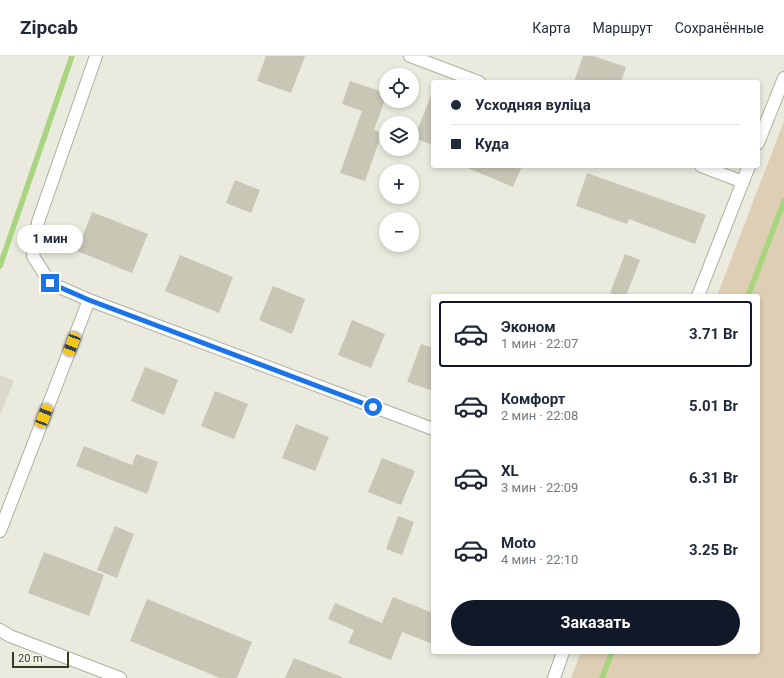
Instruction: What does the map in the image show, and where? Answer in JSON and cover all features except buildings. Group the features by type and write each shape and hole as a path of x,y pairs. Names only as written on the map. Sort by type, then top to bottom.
{"street":[{"path":"96,56 38,222 33,256 50,283 89,300 431,428"},
{"path":"410,56 474,80"},
{"path":"760,138 784,78"},
{"path":"706,168 743,182"},
{"path":"699,294 748,168"},
{"path":"0,531 89,300"},
{"path":"0,630 10,636 120,678"},
{"path":"554,678 562,654"}],"shaded area":[{"path":"784,121 784,678 571,678 580,654 760,654 760,294 718,294"},
{"path":"0,375 14,381 0,415"}],"waterway":[{"path":"0,266 72,56"},
{"path":"749,294 784,201"},
{"path":"602,678 611,654"}],"route":[{"path":"50,283 89,300 373,407"}]}
